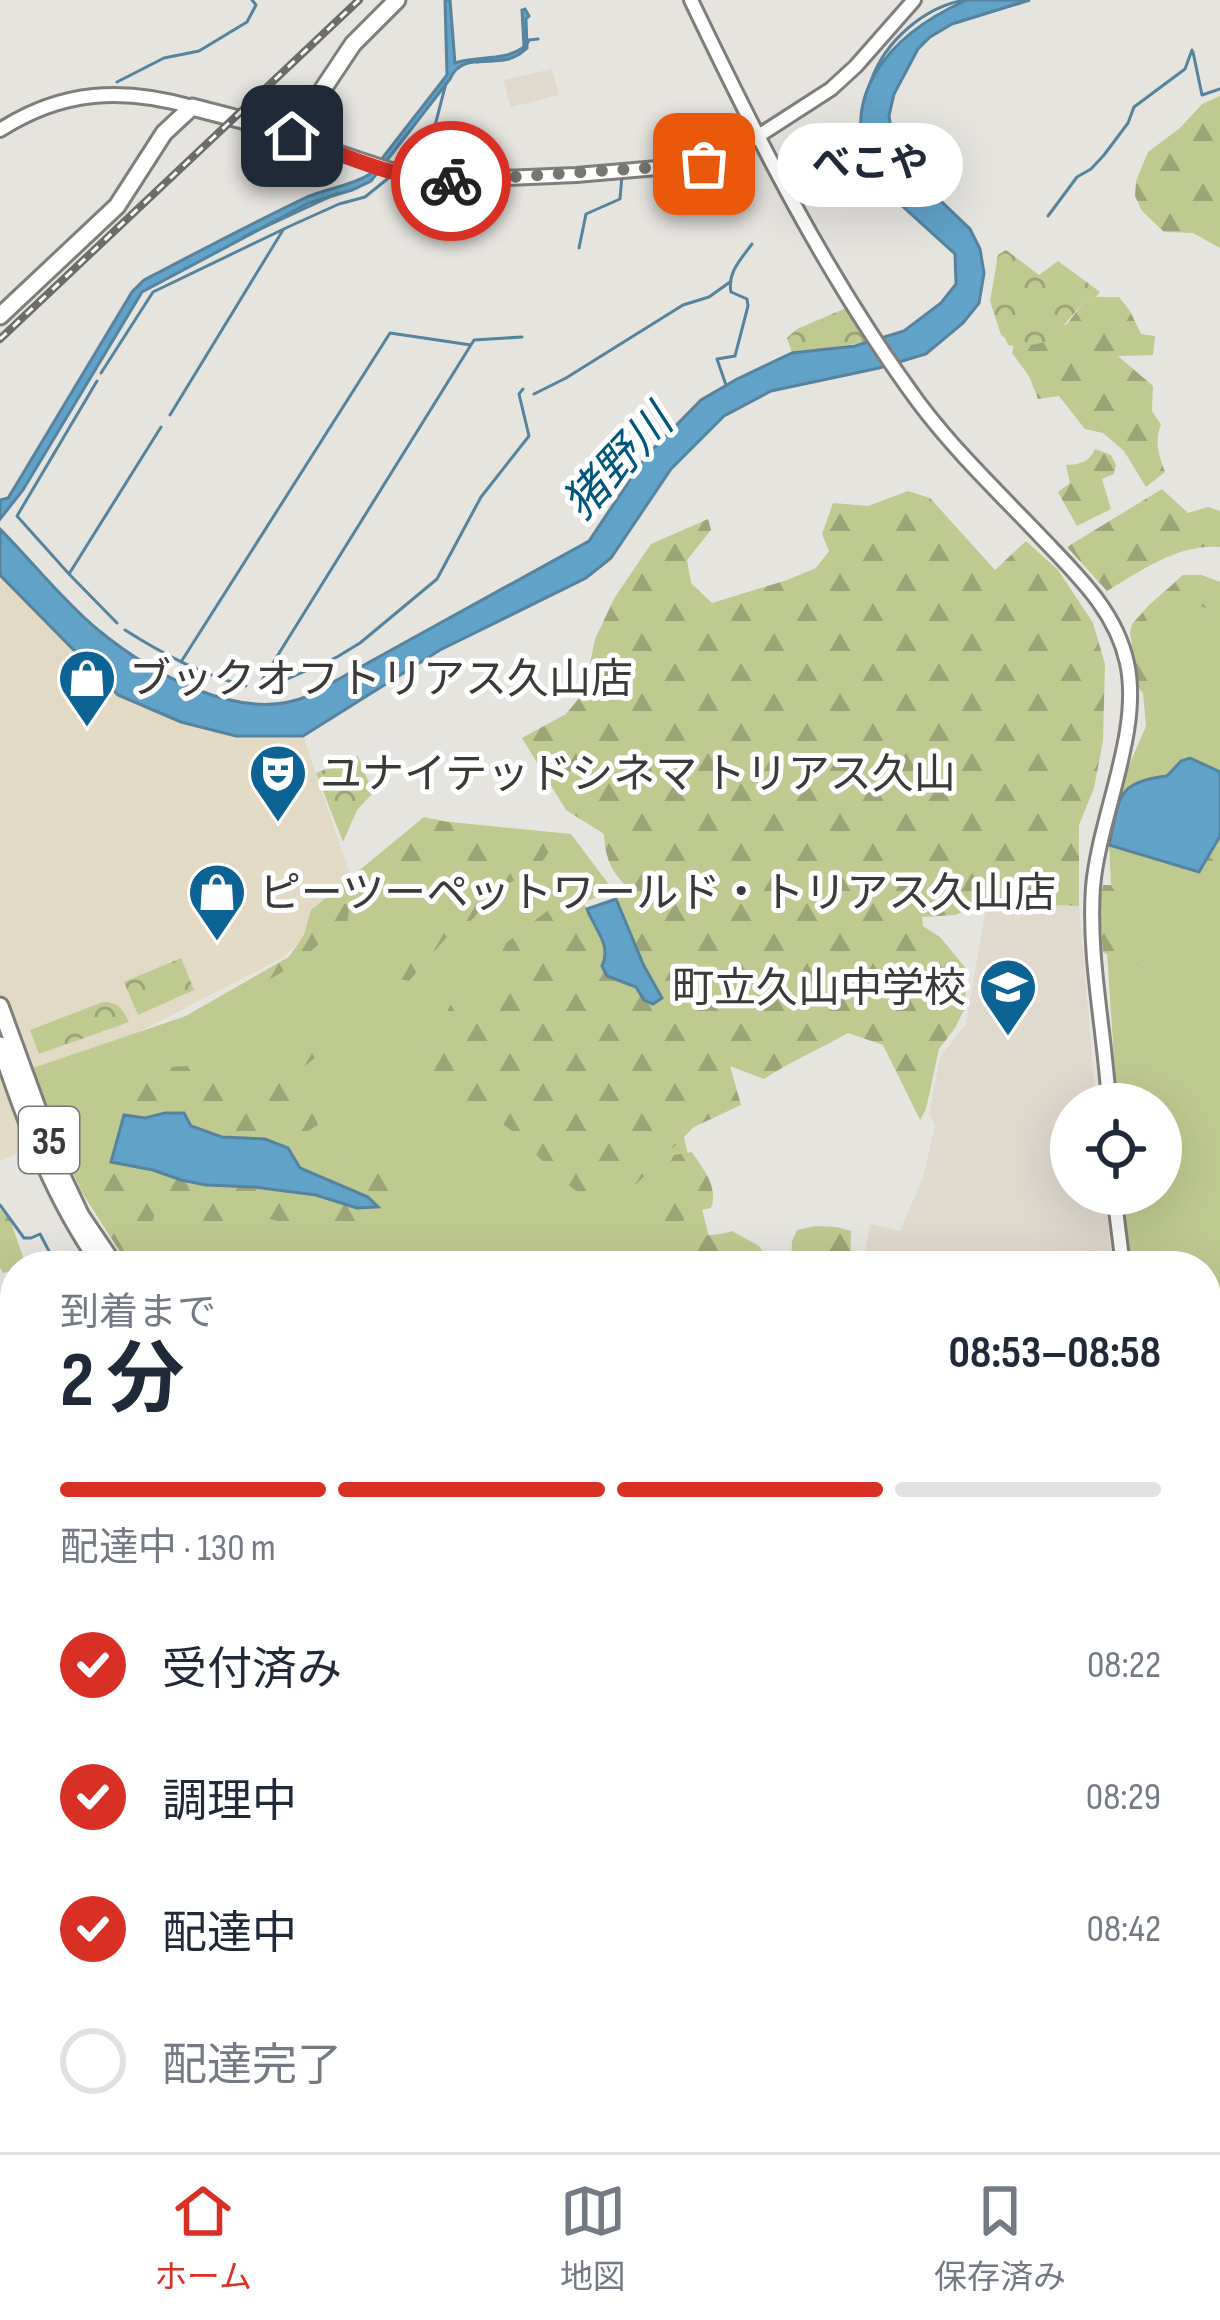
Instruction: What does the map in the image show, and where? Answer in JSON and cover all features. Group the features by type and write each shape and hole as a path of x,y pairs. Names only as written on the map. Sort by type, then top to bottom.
{"main road":[{"path":"0,316 118,206 164,133 192,107 259,125 283,126 314,104 352,44 397,0"},
{"name":"35","path":"0,1006 62,1176 80,1216 104,1251"},
{"name":"35","path":"0,1045 53,1186 91,1251"}],"street":[{"path":"691,0 757,137 875,338 935,423 1100,602 1114,625 1126,660 1129,713 1093,895 1107,1083"},
{"path":"283,126 292,136 434,181 690,166 718,160 831,89 914,0"},
{"path":"0,130 43,108 101,94 156,96 192,107"},
{"path":"1117,1215 1121,1251"}],"shaded area":[{"path":"552,69 559,95 511,107 503,80"},
{"path":"0,575 118,695 181,722 236,736 303,736 351,877 311,910 305,935 284,957 106,1049 58,1135 0,1161"},
{"path":"987,902 1079,906 1094,1083 1050,1083 1050,1215 1107,1215 1111,1251 865,1251 870,1224 900,1231 923,1178 935,1125 929,1114 940,1057 966,1024"}],"green space":[{"path":"1220,96 1220,248 1193,233 1164,232 1142,211 1135,196 1148,152 1202,104"},
{"path":"1006,250 1039,275 1058,261 1100,292 1084,302 1050,341 1008,345 990,301 998,255"},
{"path":"1119,297 1141,334 1155,336 1153,355 1118,356 1153,386 1152,411 1161,425 1158,443 1165,472 1146,487 1124,451 1103,433 1085,429 1059,396 1038,399 1012,353 1014,345 1022,347 1067,324 1084,302"},
{"path":"846,308 868,342 792,353 787,338 797,329"},
{"path":"1095,449 1111,455 1116,465 1114,474 1102,479 1111,509 1077,526 1058,492 1070,483 1066,465 1084,462"},
{"path":"1162,489 1188,513 1208,507 1220,511 1220,547 1175,554 1107,591 1067,547"},
{"path":"908,491 930,498 995,570 1026,541 1058,570 1093,623 1105,664 1103,741 1094,788 1079,825 1079,906 987,902 955,915 922,917 923,926 940,937 968,971 964,1010 939,1049 920,1120 883,1045 848,1033 764,1079 730,1066 741,1105 694,1127 620,1200 592,1200 560,1178 507,1127 408,1071 406,1058 440,1024 452,1002 486,989 506,943 565,897 583,902 606,945 614,980 636,987 644,999 644,966 616,899 625,885 609,862 604,834 566,810 522,738 566,714 584,692 595,639 615,597 651,544 708,519 711,530 687,560 691,583 712,603 816,568 829,551 822,534 833,503 868,506"},
{"path":"1183,575 1220,582 1220,1251 1128,1251 1124,1215 1182,1215 1182,1083 1116,1083 1104,906 1111,885 1109,845 1127,770 1146,726 1130,632 1133,623"},
{"path":"1183,575 1220,582 1220,613 1186,601 1148,626 1152,678 1162,686 1158,697 1148,700 1138,687 1130,632 1133,623"},
{"path":"358,756 373,793 357,810 343,842 316,773"},
{"path":"424,817 547,843 549,852 535,871 494,890 474,918 446,938 409,981 388,977 381,970 421,926 473,899 471,863 454,849 425,859 386,882 349,910 347,926 287,969 186,1016 289,957 304,935 311,910"},
{"path":"431,820 571,834 613,890 514,945 682,1130 710,1241 692,1251 119,1251 80,1189 30,1069 186,1016 289,957"},
{"path":"1208,857 1220,861 1220,903 1204,900 1188,886"},
{"path":"1103,885 1118,885 1124,891 1116,912 1139,963 1130,968 1103,952 1099,906"},
{"path":"181,958 194,990 138,1015 124,982"},
{"path":"103,1002 119,1007 129,1022 39,1054 30,1030"},
{"path":"345,1012 324,1049 290,1076 318,1125 293,1140 326,1160 363,1163 381,1173 395,1205 389,1218 356,1235 330,1235 259,1216 207,1229 156,1212 151,1225 162,1251 119,1251 80,1189 86,1167 101,1158 181,1180 316,1195 357,1208 368,1197 300,1168 265,1139 222,1137 165,1113 145,1118 124,1115 125,1101 109,1092 109,1079 153,1068 261,1073 281,1059 303,1033"},
{"path":"692,1152 711,1186 711,1208 686,1214 680,1230 671,1234 644,1237 644,1218 658,1210 667,1195 663,1179 668,1165 674,1155"},
{"path":"0,1209 10,1219 21,1251 0,1251"},
{"path":"816,1226 851,1231 850,1251 792,1251 797,1230"},
{"path":"732,1231 762,1251 662,1251"}],"water":[{"path":"445,0 450,0 455,63 508,55 524,47 525,9 529,16 527,48 508,59 475,62 455,71 371,181 309,203 142,292 23,490 0,519 0,500 8,498 132,292 144,280 307,197 370,174 447,75"},
{"path":"967,0 1030,0 952,24 930,37 918,49 894,94 889,116 896,158 970,229 980,249 984,273 979,303 926,354 771,391 724,416 671,469 611,558 586,578 440,650 303,736 236,736 181,722 118,695 0,575 0,529 84,618 142,662 225,699 282,703 308,696 589,541 646,456 701,400 792,353 855,346 904,331 941,303 956,284 955,254 877,183 865,152 861,123 865,97 893,50 939,14"},
{"path":"1190,758 1220,772 1220,836 1199,872 1109,845 1118,805 1128,788 1167,776"},
{"path":"616,899 662,998 653,1004 636,987 607,976 602,966 604,944 587,909"},
{"path":"184,1113 191,1126 222,1137 265,1139 288,1148 300,1168 368,1197 378,1207 357,1208 316,1195 254,1187 206,1185 111,1162 124,1115 145,1118"}],"waterway":[{"path":"117,82 164,58 199,51 247,22 256,5 252,0"},
{"path":"871,81 886,52 908,28 936,10 966,0"},
{"path":"526,46 529,40 538,39"},
{"path":"1048,216 1077,177 1104,155 1134,107 1185,69 1192,50"},
{"path":"1193,52 1202,95 1220,89"},
{"path":"477,62 509,59"},
{"path":"423,172 446,83"},
{"path":"579,248 586,214 620,199 622,175"},
{"path":"101,373 153,292 339,204 365,197 391,176 418,186 420,181"},
{"path":"243,237 338,193"},
{"path":"170,415 283,230"},
{"path":"726,385 717,359 735,356 748,306 747,299 731,292 731,279 752,244"},
{"path":"534,394 730,282"},
{"path":"181,662 390,333 471,345"},
{"path":"258,687 474,340 522,337"},
{"path":"97,381 17,516 69,574 161,427"},
{"path":"259,687 337,657 437,579 481,497 529,436 519,394 523,389"},
{"path":"69,574 117,623"},
{"path":"125,630 183,663 246,686"},
{"path":"0,1205 24,1238 40,1234 49,1251"}],"railway":[{"path":"0,339 359,0"}],"way so far":[{"path":"451,181 704,164"}],"place":[{"name":"べこや","path":"704,164"},
{"name":"ブックオフトリアス久山店","path":"87,729"},
{"name":"ユナイテッドシネマ トリアス久山","path":"278,824"},
{"name":"ピーツーペットワールド・トリアス久山店","path":"217,943"},
{"name":"町立久山中学校","path":"1008,1038"}],"route":[{"path":"292,136 388,170 451,181"}],"water label":[{"name":"猪野川","path":"617,462"}]}
